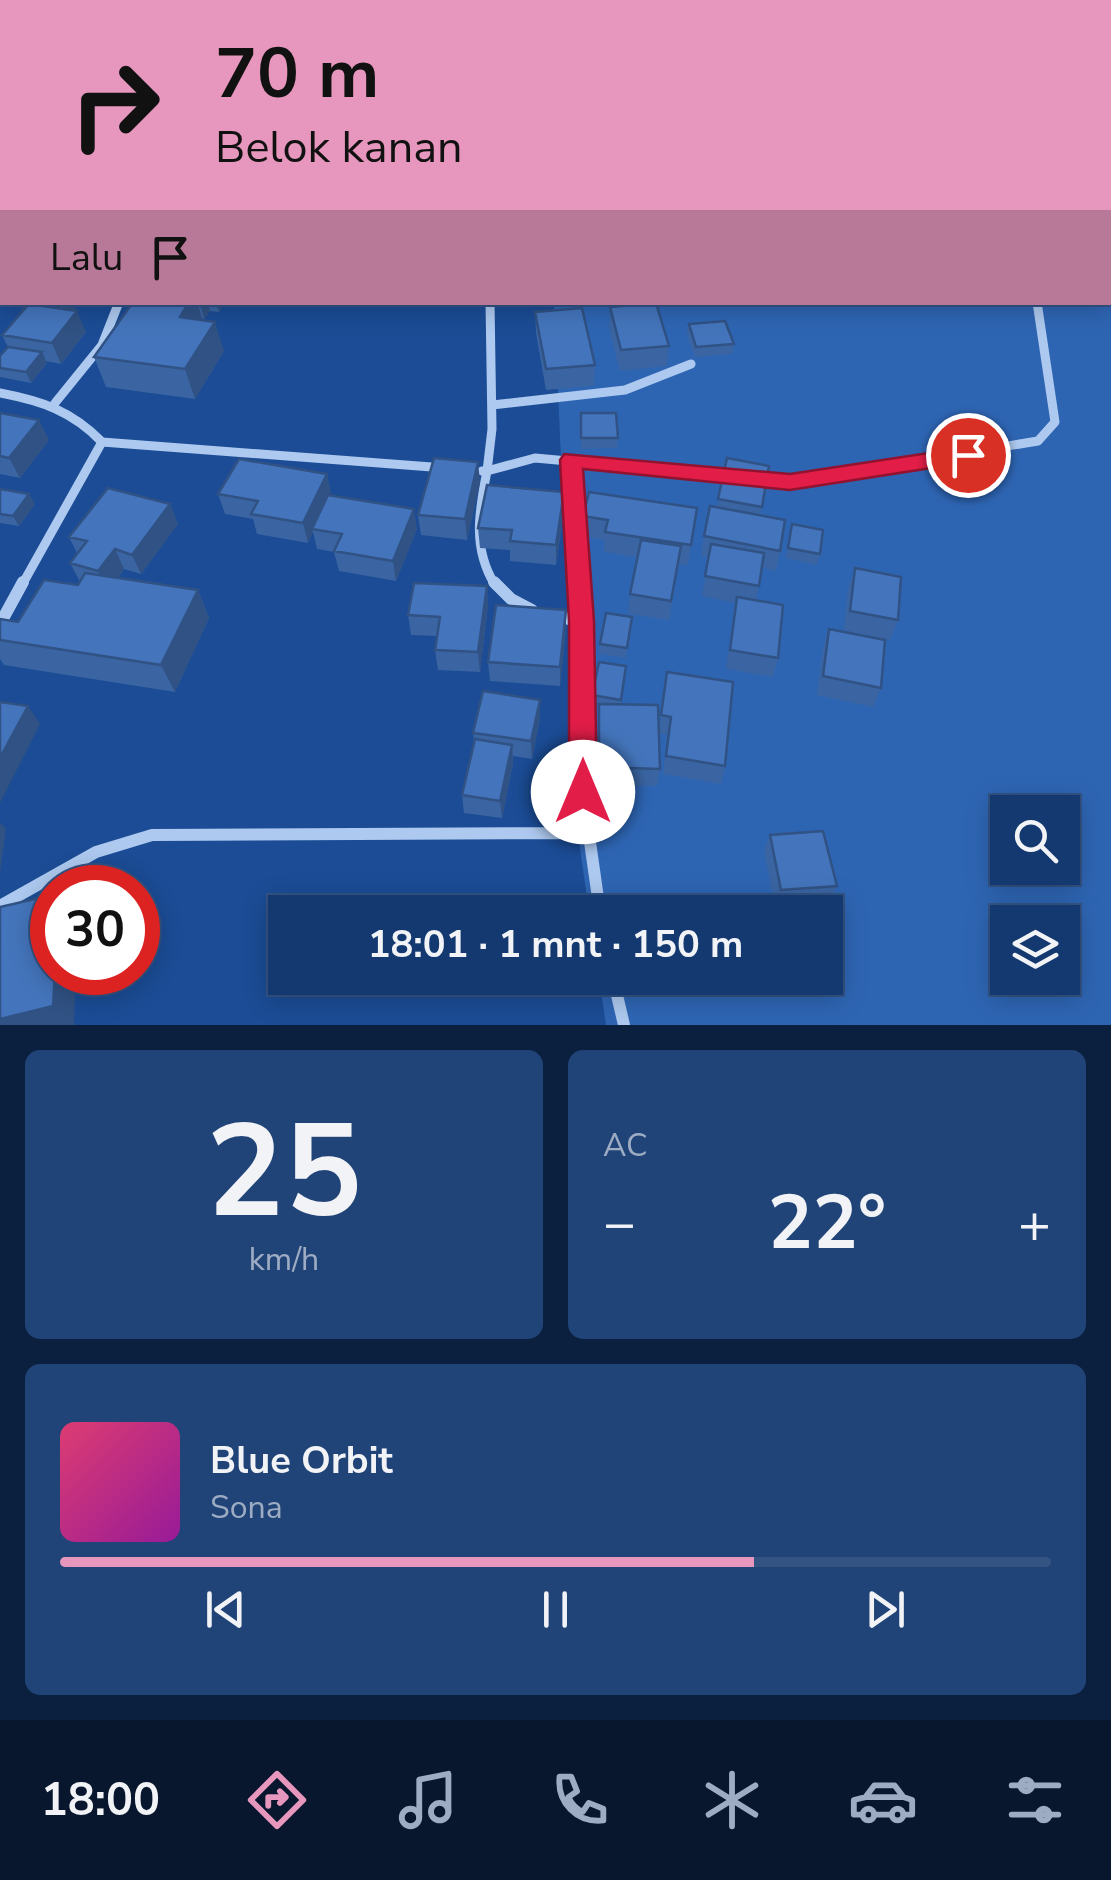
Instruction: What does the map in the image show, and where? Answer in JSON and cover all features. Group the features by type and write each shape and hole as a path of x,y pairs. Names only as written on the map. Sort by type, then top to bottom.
{"street":[{"path":"54,403 85,371 112,329 117,305"},
{"path":"490,305 495,436 479,505 477,551 492,582 514,603 541,614 582,621"},
{"path":"468,470 487,471 535,458 790,482 1038,442 1056,422 1037,305"},
{"path":"492,404 625,390 691,364"},
{"path":"0,392 54,403 80,419 102,442 449,468"},
{"path":"0,624 102,442"},
{"path":"571,460 582,621 583,792 598,895"},
{"path":"0,906 96,852 152,835 589,833"},
{"path":"618,995 624,1025"}],"shaded area":[{"path":"554,305 1111,305 1111,1025 606,1025 602,995 843,995 843,895 587,895 578,834"}],"building":[{"path":"28,305 77,311 52,343 2,335"},
{"path":"131,305 187,305 180,317 215,322 185,369 94,357"},
{"path":"657,305 669,346 621,350 610,307"},
{"path":"582,308 595,365 546,369 535,312"},
{"path":"725,321 734,344 696,347 689,324"},
{"path":"8,347 42,352 26,372 0,368 0,356"},
{"path":"0,413 39,420 9,458 0,456"},
{"path":"581,413 616,413 618,438 581,438"},
{"path":"434,458 478,462 465,519 418,515"},
{"path":"727,458 769,466 762,507 718,499"},
{"path":"239,459 327,474 303,523 251,514 258,501 218,494"},
{"path":"487,485 564,492 556,545 510,541 512,530 478,528"},
{"path":"108,488 170,504 132,555 115,549 98,571 70,563 87,541 69,537"},
{"path":"0,489 29,494 13,516 0,514"},
{"path":"589,492 697,508 691,545 605,532 608,520 583,516"},
{"path":"328,495 414,509 393,561 334,551 342,534 312,529"},
{"path":"710,506 785,520 780,551 704,536"},
{"path":"792,524 823,530 820,554 788,548"},
{"path":"641,540 681,546 671,601 630,594"},
{"path":"711,544 764,553 759,586 705,576"},
{"path":"855,568 901,577 898,620 850,611"},
{"path":"85,573 198,590 161,665 0,640 0,619 18,622 44,580 78,585"},
{"path":"414,583 487,586 478,652 435,650 440,617 408,615"},
{"path":"737,597 783,605 778,658 730,650"},
{"path":"496,605 566,610 560,667 488,662"},
{"path":"606,613 632,617 627,648 600,644"},
{"path":"829,629 885,640 881,688 823,676"},
{"path":"599,662 626,666 621,700 592,695"},
{"path":"667,672 733,682 725,766 666,756 671,717 661,715"},
{"path":"483,691 540,700 531,741 473,733"},
{"path":"0,702 28,706 0,758"},
{"path":"599,704 658,705 660,769 599,767"},
{"path":"475,739 512,745 500,801 462,795"},
{"path":"823,831 837,886 781,890 770,835"},
{"path":"30,900 30,995 54,995 53,1006 0,1019 0,907"}],"route":[{"path":"583,792 582,621 571,460 790,482 968,455"}]}
